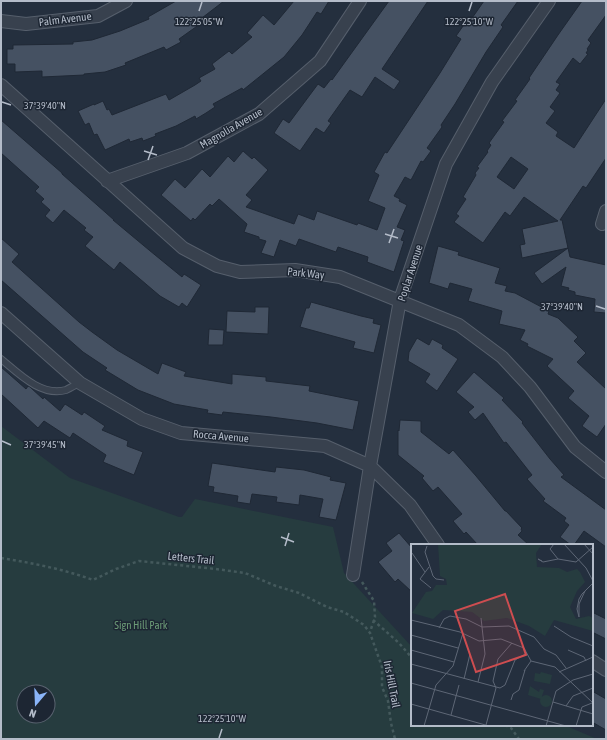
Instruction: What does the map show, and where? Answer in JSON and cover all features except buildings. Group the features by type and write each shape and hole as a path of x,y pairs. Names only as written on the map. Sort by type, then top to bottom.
{"street":[{"name":"Palm Avenue","path":"1,21 26,24 98,16 126,1"},
{"name":"Magnolia Avenue","path":"108,181 188,153 259,114 320,61 360,1"},
{"name":"Poplar Avenue","path":"354,572 370,466 400,300 446,164 492,82 549,1"},
{"name":"Park Way","path":"1,85 183,248 217,266 240,272 295,270 340,277 459,325 502,357 530,387 575,447 606,472"},
{"path":"602,224 606,211"},
{"name":"Rocca Avenue","path":"1,313 80,383 142,420 181,433 325,446 370,466 410,505 437,544"},
{"path":"593,661 606,670"}],"lane":[{"path":"1,359 29,382 43,388 57,391 66,390 80,383"}],"path":[{"name":"Letters Trail","path":"1,558 58,569 93,580 116,569 139,561 216,568 245,573 344,612 364,626 370,633"},
{"path":"354,572 374,601 374,620 370,633"},
{"path":"374,620 399,643 411,657"},
{"name":"Iris Hill Trail","path":"370,633 382,668 382,687 388,701 395,739"},
{"path":"507,726 511,728 519,739"}],"green space":[{"name":"Sign Hill Park","path":"1,426 70,478 179,517 182,517 195,499 333,527 344,573 411,646 411,726 566,726 597,739 1,739"}]}
